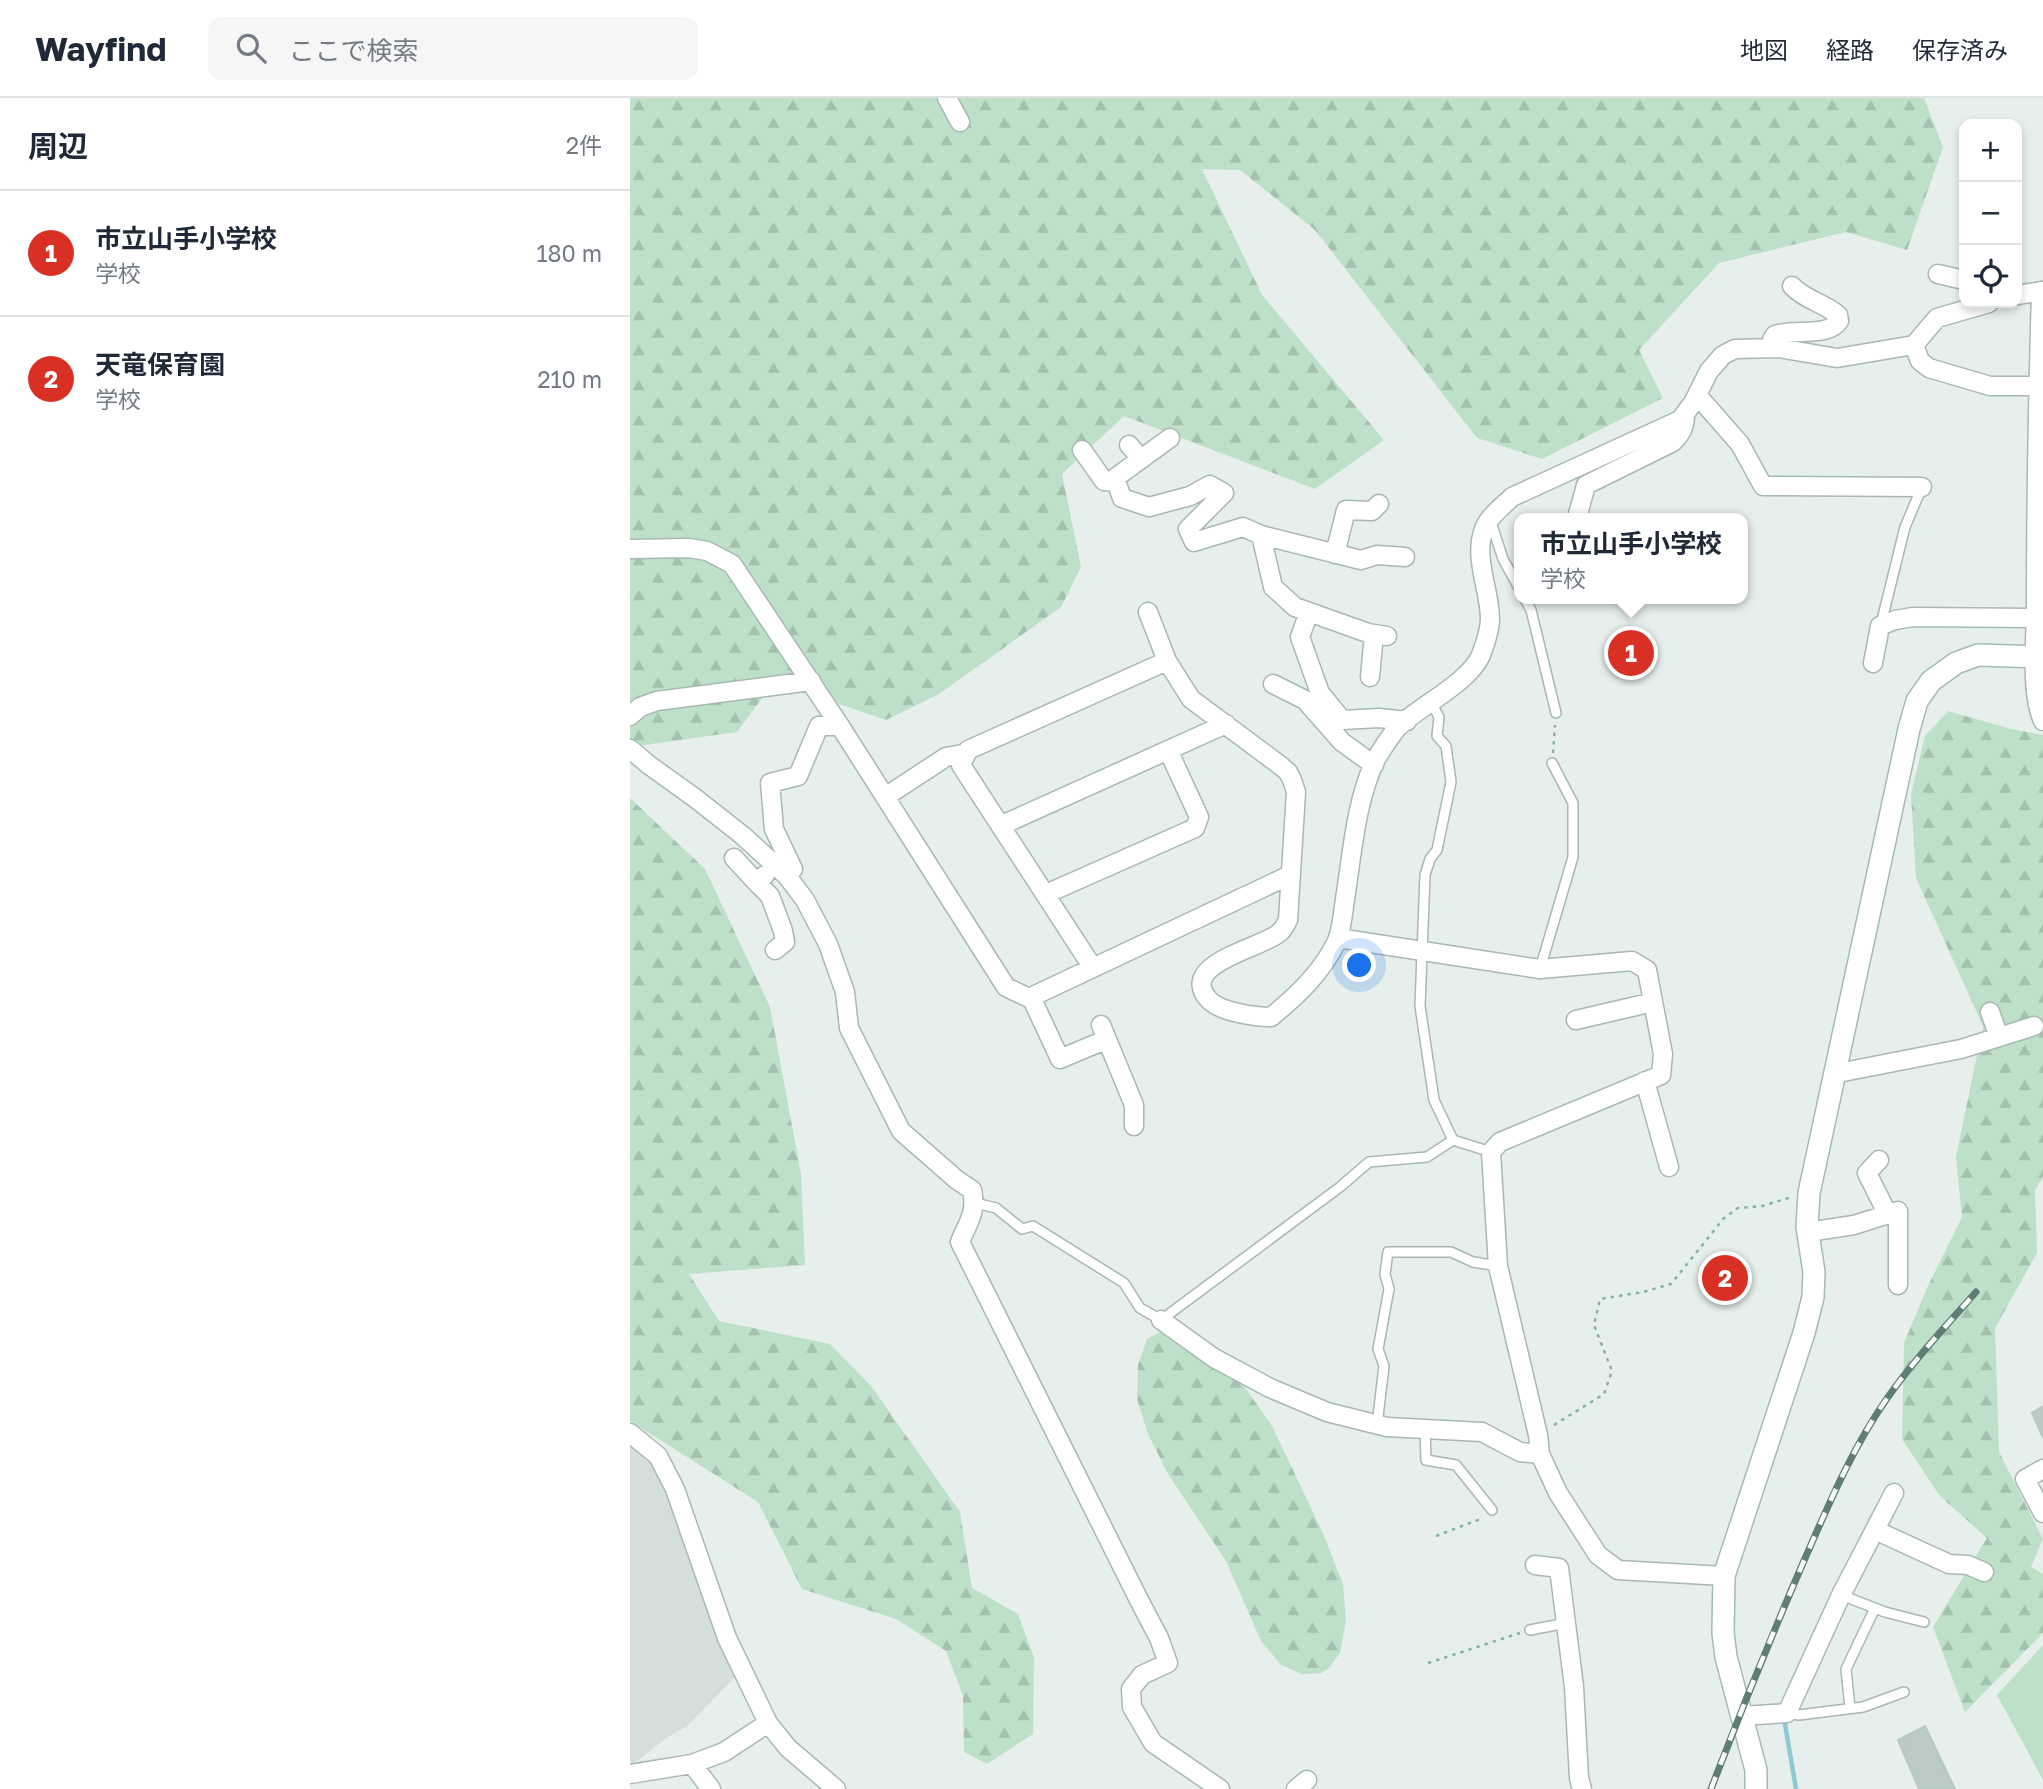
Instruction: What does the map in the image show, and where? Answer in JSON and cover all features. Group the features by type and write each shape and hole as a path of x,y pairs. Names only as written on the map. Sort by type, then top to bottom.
{"street":[{"path":"947,98 960,122"},
{"path":"1938,274 1959,279"},
{"path":"1773,348 1772,340 1782,332 1827,330 1835,328 1839,321 1838,315 1831,309 1800,294 1793,286"},
{"path":"2022,294 2042,291 2036,618 2039,657 2036,705 2043,722"},
{"path":"1147,612 1167,661 1191,699 1288,772 1296,792 1288,920 1279,933 1212,965 1204,976 1203,989 1210,1001 1221,1007 1258,1017 1271,1017 1304,988 1322,966 1338,938 1365,785 1374,765 1398,728 1472,669 1480,658 1490,618 1481,540 1490,519 1512,497 1680,420 1697,396 1709,371 1723,355 1735,349 1773,348 1837,358 1914,345 1937,318 1968,308"},
{"path":"1914,345 1920,361 1929,368 1990,386 2041,386"},
{"path":"1697,396 1740,444 1763,485 1922,488"},
{"path":"1578,513 1586,485 1673,442 1682,433 1685,414"},
{"path":"1170,438 1115,478 1122,499 1149,507 1190,496 1210,485 1218,488 1224,493 1188,529 1194,542 1243,527 1261,535 1361,560 1377,555 1405,557"},
{"path":"1129,445 1141,459"},
{"path":"1082,450 1104,481 1116,482"},
{"path":"1335,554 1346,510 1372,511 1379,504"},
{"path":"1261,535 1273,587 1295,607 1380,635 1370,677"},
{"path":"630,549 689,548 707,551 732,564 811,681 1006,987 1029,998 1290,876"},
{"path":"1309,612 1300,637 1320,693 1332,709 1342,720 1379,718 1407,721"},
{"path":"1874,663 1880,626 1895,620 1913,617 2036,618"},
{"path":"1756,1789 1756,1770 1723,1633 1724,1576 1804,1333 1813,1297 1814,1272 1808,1232 1809,1193 1906,742 1917,701 1931,681 1956,663 1978,655 2039,657"},
{"path":"1093,968 961,765 968,750 1167,661"},
{"path":"630,716 640,707 657,701 811,681"},
{"path":"1273,684 1305,700 1342,741 1374,765"},
{"path":"1002,825 1226,724"},
{"path":"757,883 781,871 793,869 774,829 770,783 798,776 818,726 840,726"},
{"path":"630,749 742,835 781,871 805,900 828,944 845,992 849,1028 901,1131 972,1190 975,1203 973,1216 960,1242 1159,1638 1168,1663 1142,1675 1131,1689 1132,1707 1153,1743 1220,1789"},
{"path":"1046,894 1195,828 1199,817 1168,750"},
{"path":"885,797 946,757 967,753"},
{"path":"734,858 770,896 785,942 775,950"},
{"path":"1338,938 1540,969 1632,961 1647,970 1663,1054 1661,1075 1500,1142 1491,1152 1498,1266 1538,1435 1540,1454 1558,1493 1598,1555 1618,1570 1724,1576"},
{"path":"1031,997 1060,1059 1103,1033 1134,1105 1133,1126"},
{"path":"1576,1020 1653,1002"},
{"path":"1990,1012 1999,1037"},
{"path":"1835,1072 1961,1049 2034,1026"},
{"path":"1645,1082 1669,1167"},
{"path":"1879,1160 1867,1172 1888,1215"},
{"path":"1808,1232 1854,1225 1898,1211 1898,1285"},
{"path":"1161,1320 1214,1359 1270,1388 1327,1412 1377,1425 1482,1432 1520,1452 1540,1454"},
{"path":"630,1433 658,1456 675,1489 727,1638 768,1723 788,1748 836,1789"},
{"path":"2043,1469 2025,1479 2043,1513"},
{"path":"1742,1716 1787,1713 1841,1595 1894,1493"},
{"path":"1875,1530 1949,1564 1968,1565 1984,1572"},
{"path":"1535,1565 1559,1568 1574,1687 1579,1778 1582,1789"},
{"path":"630,1774 692,1765 724,1752 768,1723"},
{"path":"692,1765 711,1789"}],"lane":[{"path":"1880,626 1905,527 1922,488"},
{"path":"1490,519 1503,559 1514,579"},
{"path":"1528,604 1556,713"},
{"path":"1431,702 1439,717 1437,736 1446,746 1451,782 1437,850 1430,859 1425,875 1420,1006 1434,1100 1453,1140 1491,1152"},
{"path":"1540,969 1573,857 1573,803 1552,763"},
{"path":"975,1203 996,1208 1023,1229 1033,1226 1090,1261 1124,1283 1140,1308 1161,1320 1340,1187 1369,1162 1427,1157 1453,1140"},
{"path":"1377,1425 1384,1366 1378,1349 1389,1289 1385,1274 1388,1252 1451,1252 1473,1262 1498,1266"},
{"path":"1425,1428 1426,1460 1456,1465 1492,1510"},
{"path":"1841,1595 1924,1622"},
{"path":"1850,1709 1846,1669 1875,1608"},
{"path":"1530,1630 1566,1623"},
{"path":"1787,1713 1799,1715 1863,1707 1904,1692"}],"path":[{"path":"1552,763 1556,713"},
{"path":"1538,1435 1604,1394 1612,1371 1594,1325 1600,1299 1671,1284 1724,1218 1738,1208 1762,1206 1809,1193"},
{"path":"1436,1536 1483,1519 1478,1503 1492,1510"},
{"path":"1427,1663 1530,1630"}],"shaded area":[{"path":"630,1439 657,1465 709,1618 736,1676 687,1726 637,1761 630,1763"}],"green space":[{"path":"630,98 1924,98 1943,147 1907,250 1846,232 1719,263 1639,350 1663,398 1542,459 1477,438 1315,230 1240,170 1202,169 1262,295 1384,440 1315,489 1124,416 1062,474 1081,567 1061,607 939,694 886,720 774,682 737,732 630,747"},
{"path":"1948,711 2043,735 2043,1177 2035,1190 2037,1253 1995,1328 1999,1452 2043,1539 2031,1567 2043,1574 2043,1633 1965,1712 1933,1627 1987,1538 1939,1495 1902,1439 1904,1343 1927,1288 1962,1217 1956,1157 1983,1026 1916,878 1911,794 1925,736"},
{"path":"630,798 705,869 770,1007 801,1174 805,1265 689,1274 719,1321 830,1344 871,1386 960,1512 972,1588 1018,1614 1034,1657 1033,1734 987,1764 964,1752 963,1696 946,1651 896,1619 802,1589 758,1502 630,1421"},
{"path":"1162,1331 1239,1379 1272,1426 1322,1531 1343,1584 1346,1621 1340,1653 1329,1668 1321,1673 1302,1674 1281,1665 1261,1641 1226,1561 1168,1474 1148,1434 1137,1399 1138,1365 1147,1339"},
{"path":"2043,1645 2043,1780 1997,1695"}],"building":[{"path":"2043,1406 2043,1438 2032,1413"},
{"path":"1925,1726 1955,1789 1919,1789 1898,1740"}],"waterway":[{"path":"1785,1724 1796,1789"}],"railway":[{"path":"1711,1789 1791,1591 1852,1457 1875,1416 1898,1383 1976,1292"}],"place":[{"name":"市立山手小学校","path":"1631,653"},
{"name":"天竜保育園","path":"1725,1278"}]}
